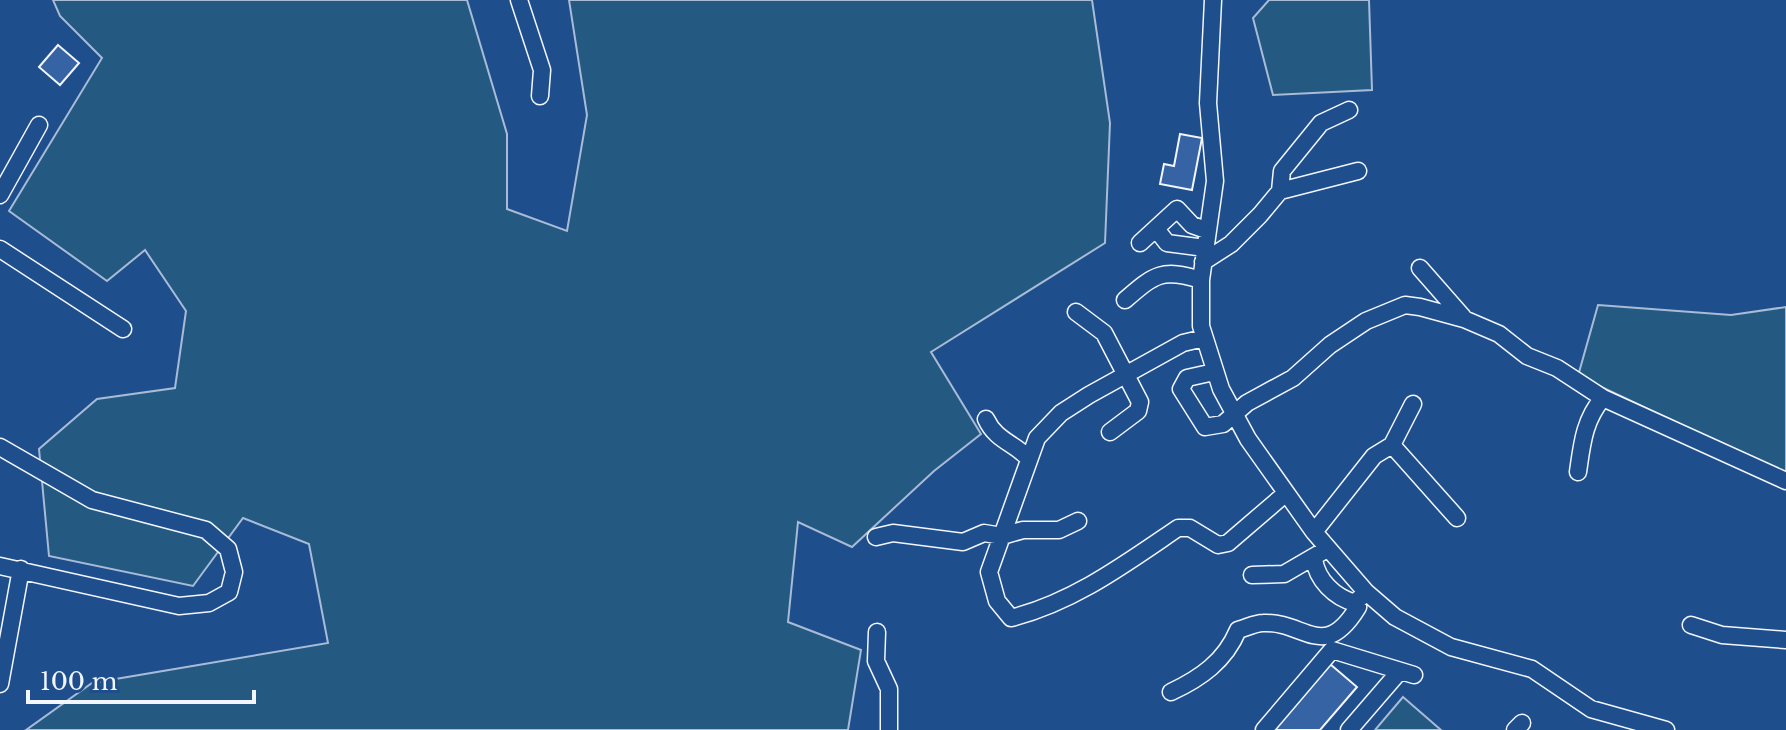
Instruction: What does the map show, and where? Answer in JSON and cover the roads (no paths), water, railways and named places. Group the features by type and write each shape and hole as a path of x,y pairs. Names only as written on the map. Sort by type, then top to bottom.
{"street":[{"path":"519,0 542,70 540,96"},
{"path":"1213,0 1208,103 1215,181 1201,280 1204,338 1214,372 1233,413 1285,494 1314,532 1321,554 1360,598 1434,639 1483,657 1521,665 1591,709 1666,730"},
{"path":"1280,191 1282,171 1291,158 1306,146 1321,123 1349,110"},
{"path":"0,195 39,125"},
{"path":"1157,230 1167,243 1204,255 1242,235 1280,191 1358,171"},
{"path":"1140,243 1177,209 1192,225 1206,230"},
{"path":"0,249 123,329"},
{"path":"1420,268 1464,319"},
{"path":"1125,300 1149,279 1166,272 1201,280"},
{"path":"1214,372 1187,378 1181,389 1205,427 1223,424 1233,413 1293,378 1338,340 1389,310 1405,305 1420,307 1464,319 1499,334 1527,356 1557,368 1603,398 1786,481"},
{"path":"1076,312 1104,333 1140,402 1138,411 1124,418 1110,432"},
{"path":"1204,338 1183,343 1061,413 1037,438 989,572 997,601 1011,618 1092,585 1178,528 1190,528 1218,545 1228,543 1285,494"},
{"path":"1578,472 1586,426 1591,412 1603,398"},
{"path":"1314,532 1374,456 1392,445 1406,425 1413,404"},
{"path":"986,419 997,436 1020,449 1029,459"},
{"path":"1392,445 1457,518"},
{"path":"0,447 92,500 206,530 228,549 234,572 229,592 209,603 179,606 0,566"},
{"path":"876,537 893,533 963,542 984,533 1002,536 1023,530 1059,530 1078,521"},
{"path":"1252,575 1284,574 1321,554"},
{"path":"1321,554 1316,571 1327,586 1342,600 1360,598"},
{"path":"0,684 21,569"},
{"path":"1171,692 1197,680 1217,663 1232,646 1238,630 1263,623 1316,638 1326,637 1344,626 1358,607 1360,598"},
{"path":"1691,625 1722,635 1786,640"},
{"path":"877,632 876,661 889,689 889,730"},
{"path":"1264,730 1332,650 1407,674 1349,730"}]}
